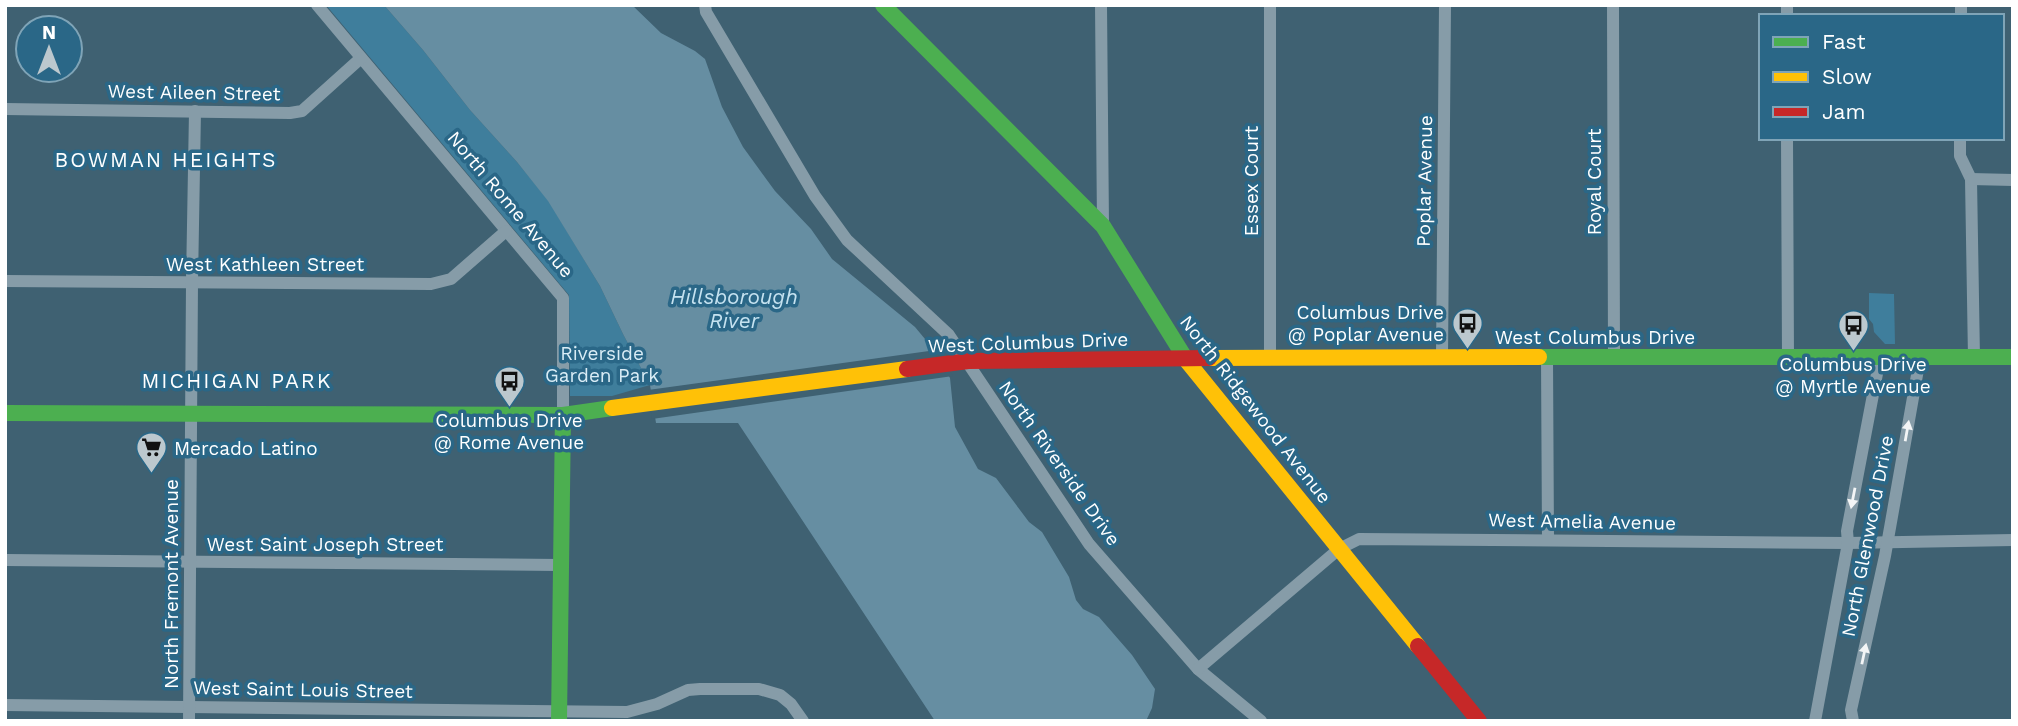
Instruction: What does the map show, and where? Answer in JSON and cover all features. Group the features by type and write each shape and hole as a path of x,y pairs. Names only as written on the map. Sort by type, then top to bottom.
{"main road":[{"name":"North Ridgewood Avenue","path":"883,5 1103,226 1185,358 1479,721"},
{"name":"West Columbus Drive","path":"5,413 563,415 968,361 1270,357 2013,357"},
{"name":"North Rome Avenue","path":"559,716 563,415"}],"street":[{"name":"North Rome Avenue","path":"317,5 563,298 563,415"},
{"name":"North Riverside Drive","path":"705,5 706,12 815,196 847,240 949,335 1089,544 1198,669 1261,721"},
{"path":"1101,5 1103,226"},
{"name":"Essex Court","path":"1270,5 1270,357"},
{"name":"Poplar Avenue","path":"1441,358 1445,5"},
{"name":"Royal Court","path":"1613,5 1614,358"},
{"name":"West Aileen Street","path":"5,108 290,113 302,111 361,58"},
{"name":"North Fremont Avenue","path":"189,721 191,282 195,111"},
{"path":"1787,140 1788,358"},
{"path":"1960,140 1960,156 1971,179 1975,358"},
{"path":"1971,179 2013,180"},
{"name":"West Kathleen Street","path":"5,281 431,285 451,279 506,231"},
{"path":"1546,358 1548,540"},
{"name":"North Glenwood Drive","path":"1815,721 1880,358"},
{"name":"North Glenwood Drive","path":"1853,721 1852,710 1888,541 1920,358"},
{"name":"West Amelia Avenue","path":"1198,669 1339,549 1359,539 1848,543 2013,540"},
{"name":"West Saint Joseph Street","path":"5,559 560,565"},
{"name":"West Saint Louis Street","path":"5,705 559,716 627,712 700,688 759,689 779,695 791,704 803,721"}],"green space":[{"name":"Riverside Garden Park","path":"326,5 384,5 423,50 470,110 548,200 600,286 650,385 612,396 570,396 569,295"},
{"path":"1869,293 1894,294 1895,344 1885,344 1874,332 1869,319"}],"water":[{"name":"Hillsborough River","path":"384,5 632,5 661,33 705,59 722,107 743,147 775,191 811,229 832,259 915,327 935,351 950,378 955,427 978,469 996,478 1029,522 1042,532 1069,577 1076,600 1083,609 1099,617 1132,655 1155,689 1152,708 1146,721 935,721 738,423 656,423 650,385 600,286 548,201"}],"pier":[{"path":"936,348 953,376 652,419 648,390"}],"traffic: fast":[{"path":"883,5 1103,226 1187,361"},
{"path":"1539,357 2013,357"},
{"path":"5,413 563,415 612,408"},
{"path":"559,721 563,415"}],"traffic: slow":[{"path":"1209,358 1539,357"},
{"path":"1187,361 1418,646"},
{"path":"612,408 907,369"}],"traffic: jam":[{"path":"907,369 968,361 1209,358"},
{"path":"1418,646 1479,721"}],"place":[{"name":"Columbus Drive @ Poplar Avenue","path":"1467,350"},
{"name":"Columbus Drive @ Myrtle Avenue","path":"1853,352"},
{"name":"Columbus Drive @ Rome Avenue","path":"509,408"},
{"name":"Mercado Latino","path":"151,475"}],"district":[{"name":"BOWMAN HEIGHTS","path":"166,160"},
{"name":"MICHIGAN PARK","path":"237,381"}]}
